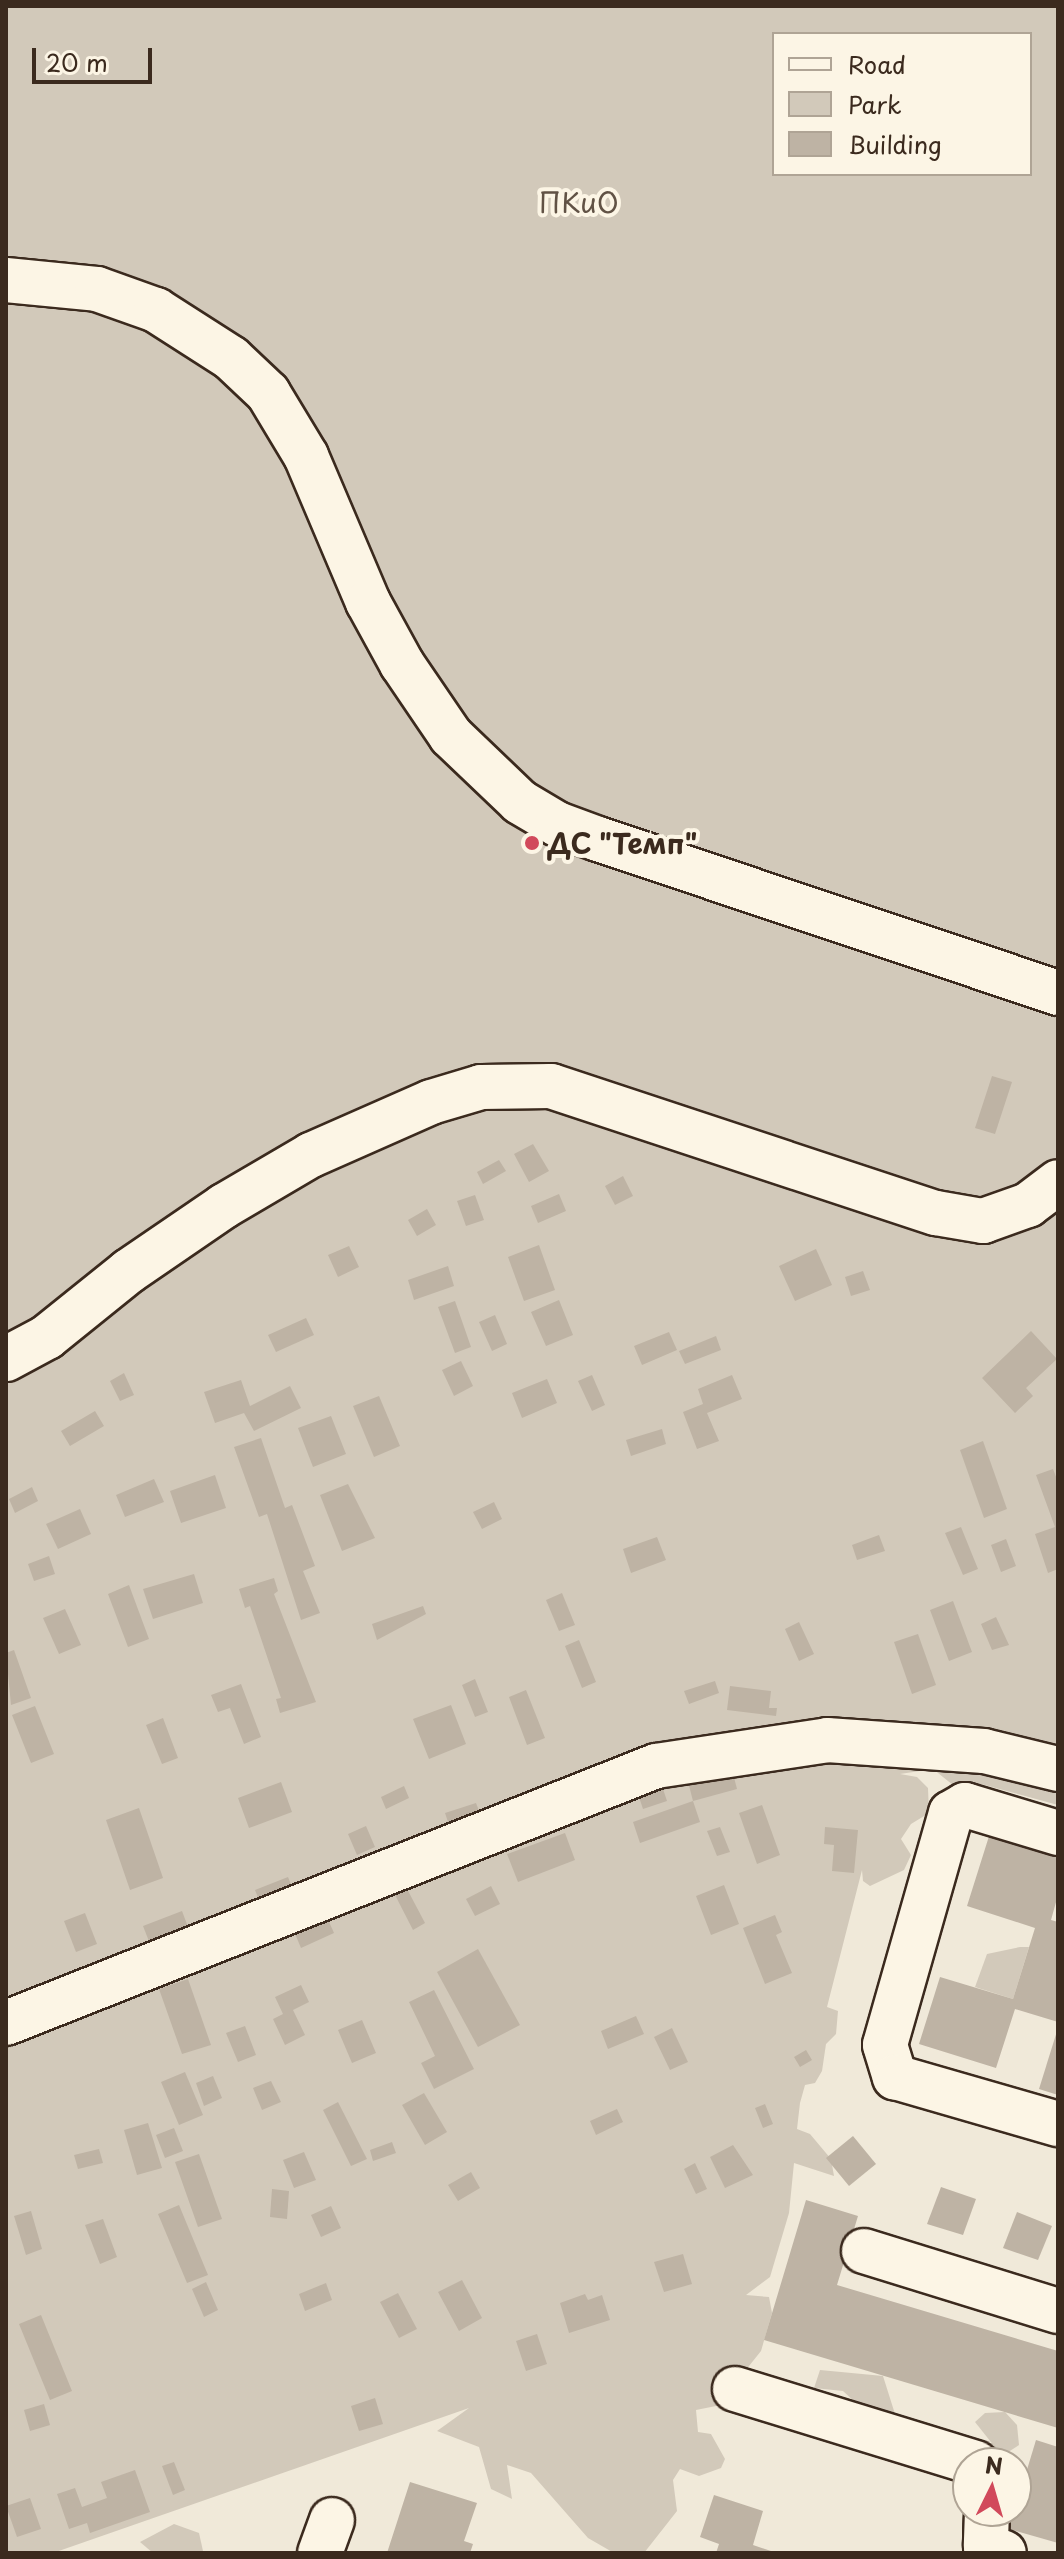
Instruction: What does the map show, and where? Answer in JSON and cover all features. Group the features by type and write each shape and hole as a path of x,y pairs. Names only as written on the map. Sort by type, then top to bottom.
{"street":[{"path":"6,280 84,287 156,310 231,358 268,393 306,456 368,602 402,664 451,736 520,802 598,839 1058,993"},
{"path":"6,1359 47,1337 129,1271 224,1206 311,1155 431,1102 481,1087 551,1086 921,1208 983,1221 1028,1205 1058,1182"},
{"path":"6,2023 656,1766 827,1740 984,1751 1058,1769"},
{"path":"1058,1833 965,1805 951,1813 885,2045 895,2077 1058,2124"},
{"path":"864,2251 1058,2311"},
{"path":"735,2389 952,2456"},
{"path":"987,2527 986,2546 1004,2553"}],"green space":[{"name":"ПКиО","path":"6,6 1058,6 1058,1805 981,1784 953,1785 933,1769 900,1774 917,1777 928,1788 929,1813 911,1824 901,1839 911,1855 904,1870 870,1886 863,1881 862,1870 827,2007 838,2011 836,2034 826,2044 822,2071 815,2083 805,2085 800,2103 797,2129 810,2134 831,2159 834,2176 794,2163 789,2213 770,2277 746,2295 769,2297 772,2313 761,2351 745,2371 731,2403 696,2410 698,2432 711,2434 725,2459 721,2468 699,2476 680,2469 673,2480 677,2511 644,2553 614,2553 588,2538 531,2473 507,2465 512,2499 491,2489 479,2447 437,2431 469,2408 53,2553 6,2553"},
{"path":"1029,1947 1013,1999 975,1987 987,1954"},
{"path":"820,2370 883,2376 895,2414 884,2429 843,2391 814,2388"},
{"path":"1005,2412 1017,2425 1019,2445 995,2447 975,2422 985,2413"},
{"path":"174,2524 199,2533 203,2551 153,2553 140,2542"}],"building":[{"path":"992,1076 1012,1082 995,1134 975,1128"},
{"path":"533,1144 549,1171 529,1182 514,1154"},
{"path":"499,1160 506,1171 483,1184 477,1172"},
{"path":"623,1176 633,1196 615,1205 605,1186"},
{"path":"559,1194 566,1211 538,1223 531,1206"},
{"path":"475,1195 484,1220 466,1226 457,1201"},
{"path":"427,1209 436,1225 417,1236 408,1220"},
{"path":"539,1245 555,1290 524,1301 508,1257"},
{"path":"349,1246 359,1267 338,1277 328,1255"},
{"path":"816,1249 832,1285 795,1301 779,1266"},
{"path":"448,1266 454,1286 414,1300 408,1280"},
{"path":"863,1271 870,1290 851,1296 845,1277"},
{"path":"559,1300 573,1335 546,1346 531,1312"},
{"path":"455,1301 471,1347 455,1353 438,1307"},
{"path":"495,1315 507,1344 492,1351 479,1322"},
{"path":"306,1318 314,1335 276,1352 268,1335"},
{"path":"1031,1331 1057,1359 1026,1388 1033,1396 1015,1413 982,1378"},
{"path":"669,1332 677,1350 642,1365 634,1346"},
{"path":"716,1336 721,1350 685,1364 679,1351"},
{"path":"461,1361 473,1386 454,1396 442,1370"},
{"path":"124,1373 134,1395 120,1401 110,1381"},
{"path":"592,1375 605,1405 592,1411 578,1381"},
{"path":"732,1375 742,1399 707,1413 719,1441 697,1449 683,1412 703,1404 698,1389"},
{"path":"547,1379 557,1403 522,1418 512,1393"},
{"path":"241,1380 250,1406 290,1386 301,1408 254,1431 244,1413 215,1423 204,1392"},
{"path":"379,1396 400,1446 374,1457 353,1406"},
{"path":"95,1411 104,1426 70,1446 61,1431"},
{"path":"331,1416 346,1454 313,1467 298,1428"},
{"path":"662,1429 666,1444 631,1456 626,1440"},
{"path":"261,1438 285,1508 292,1505 315,1566 303,1571 320,1613 301,1620 267,1514 259,1517 234,1447"},
{"path":"983,1441 1007,1509 984,1518 960,1450"},
{"path":"1053,1469 1058,1482 1058,1569 1048,1573 1035,1534 1055,1527 1036,1475"},
{"path":"215,1475 226,1508 181,1523 170,1491"},
{"path":"154,1479 164,1502 125,1517 116,1495"},
{"path":"348,1484 375,1538 342,1551 320,1495"},
{"path":"32,1487 38,1501 15,1513 9,1499"},
{"path":"494,1502 502,1519 482,1529 473,1512"},
{"path":"80,1509 91,1534 58,1549 46,1524"},
{"path":"961,1527 978,1569 963,1575 945,1533"},
{"path":"879,1535 885,1551 857,1560 852,1545"},
{"path":"657,1537 666,1560 631,1573 623,1549"},
{"path":"1006,1539 1016,1566 1001,1572 991,1545"},
{"path":"49,1556 55,1574 34,1581 28,1564"},
{"path":"194,1574 203,1603 153,1619 143,1589"},
{"path":"274,1578 278,1591 274,1594 316,1702 280,1713 276,1699 281,1698 250,1606 245,1608 239,1589"},
{"path":"129,1585 149,1639 128,1647 108,1594"},
{"path":"562,1593 575,1625 559,1631 546,1600"},
{"path":"953,1601 972,1652 949,1661 930,1610"},
{"path":"423,1606 426,1614 377,1640 372,1624"},
{"path":"65,1609 81,1645 59,1654 43,1618"},
{"path":"996,1617 1009,1645 992,1650 981,1624"},
{"path":"799,1622 814,1654 799,1661 785,1629"},
{"path":"918,1634 936,1685 912,1694 894,1642"},
{"path":"579,1640 596,1682 582,1688 565,1646"},
{"path":"14,1650 31,1698 11,1705 6,1653"},
{"path":"475,1679 488,1712 475,1717 462,1685"},
{"path":"715,1681 719,1693 689,1704 684,1691"},
{"path":"241,1684 261,1737 244,1744 230,1708 218,1712 211,1695"},
{"path":"730,1686 771,1691 769,1708 777,1708 776,1716 727,1710"},
{"path":"526,1690 545,1738 527,1745 509,1697"},
{"path":"451,1705 466,1744 429,1759 413,1719"},
{"path":"35,1706 54,1754 31,1763 12,1715"},
{"path":"163,1718 178,1758 162,1764 146,1725"},
{"path":"728,1754 737,1789 693,1801 684,1766"},
{"path":"281,1782 292,1812 249,1828 238,1798"},
{"path":"404,1786 409,1798 386,1809 381,1797"},
{"path":"663,1789 667,1801 643,1809 639,1797"},
{"path":"693,1801 700,1822 640,1843 633,1822"},
{"path":"476,1803 481,1816 450,1828 445,1813"},
{"path":"762,1805 780,1855 757,1864 739,1813"},
{"path":"139,1808 163,1878 130,1890 106,1820"},
{"path":"366,1826 375,1847 357,1855 348,1834"},
{"path":"720,1827 730,1852 717,1856 707,1831"},
{"path":"825,1827 858,1830 854,1873 832,1871 834,1845 824,1844"},
{"path":"565,1833 575,1860 518,1882 507,1854"},
{"path":"990,1833 1058,1854 1058,1895 1051,1920 1058,1922 1058,2022 1015,2009 996,2068 919,2044 940,1977 1013,1999 1035,1928 967,1906"},
{"path":"288,1877 296,1897 263,1910 255,1890"},
{"path":"724,1885 739,1924 711,1935 696,1896"},
{"path":"491,1886 500,1904 475,1916 466,1899"},
{"path":"406,1887 425,1923 413,1930 394,1893"},
{"path":"182,1911 191,1935 152,1949 143,1926"},
{"path":"85,1913 97,1944 76,1952 64,1921"},
{"path":"326,1915 334,1933 301,1948 293,1929"},
{"path":"775,1915 782,1932 776,1935 792,1973 765,1984 743,1928"},
{"path":"478,1949 520,2025 478,2047 437,1972"},
{"path":"188,1979 211,2045 182,2054 159,1989"},
{"path":"301,1985 309,2002 293,2010 305,2035 285,2045 273,2019 283,2014 275,1997"},
{"path":"434,1990 474,2069 434,2089 421,2063 435,2056 409,2002"},
{"path":"636,2016 644,2034 608,2049 601,2031"},
{"path":"362,2020 376,2053 352,2063 338,2030"},
{"path":"245,2026 256,2055 238,2062 226,2033"},
{"path":"672,2028 688,2062 670,2070 654,2037"},
{"path":"1058,2028 1058,2095 1039,2089"},
{"path":"806,2050 812,2060 800,2067 794,2057"},
{"path":"185,2072 203,2115 179,2125 161,2082"},
{"path":"213,2076 222,2098 204,2106 196,2083"},
{"path":"271,2081 281,2102 262,2110 253,2088"},
{"path":"424,2093 447,2132 425,2145 402,2105"},
{"path":"338,2102 367,2159 351,2166 323,2110"},
{"path":"765,2104 773,2124 763,2128 755,2108"},
{"path":"617,2109 623,2122 596,2135 590,2121"},
{"path":"148,2123 162,2168 137,2175 124,2130"},
{"path":"174,2128 183,2151 165,2158 156,2135"},
{"path":"853,2136 876,2164 849,2186 826,2158"},
{"path":"392,2142 396,2153 373,2161 370,2150"},
{"path":"733,2145 753,2175 725,2188 710,2157"},
{"path":"99,2149 103,2163 78,2169 74,2155"},
{"path":"304,2152 316,2180 294,2188 283,2160"},
{"path":"199,2154 222,2219 198,2227 175,2162"},
{"path":"695,2163 707,2189 696,2194 684,2169"},
{"path":"471,2172 480,2188 458,2201 448,2185"},
{"path":"941,2187 976,2199 963,2235 927,2224"},
{"path":"272,2189 289,2191 287,2219 270,2217"},
{"path":"806,2200 858,2216 837,2285 1058,2351 1058,2428 764,2340"},
{"path":"179,2205 208,2275 187,2283 158,2214"},
{"path":"331,2206 341,2228 321,2237 311,2215"},
{"path":"31,2211 42,2249 26,2255 14,2216"},
{"path":"1017,2212 1052,2226 1038,2260 1003,2248"},
{"path":"103,2219 117,2257 100,2264 85,2225"},
{"path":"683,2254 692,2284 664,2292 654,2262"},
{"path":"462,2280 482,2318 459,2331 438,2292"},
{"path":"206,2282 218,2310 204,2317 192,2289"},
{"path":"326,2283 332,2300 305,2311 299,2294"},
{"path":"398,2293 417,2329 399,2338 380,2302"},
{"path":"585,2294 588,2300 602,2295 610,2320 569,2333 560,2303"},
{"path":"41,2315 72,2391 50,2400 19,2324"},
{"path":"537,2334 547,2364 526,2371 516,2341"},
{"path":"375,2398 383,2424 359,2431 351,2406"},
{"path":"44,2404 50,2425 30,2431 24,2410"},
{"path":"1036,2440 1058,2447 1058,2543 1009,2529 1032,2527 1032,2453"},
{"path":"174,2462 185,2490 173,2495 162,2466"},
{"path":"135,2470 150,2512 90,2533 87,2523 69,2529 57,2494 75,2488 82,2507 107,2498 101,2482"},
{"path":"410,2482 477,2503 464,2541 473,2544 470,2553 387,2553"},
{"path":"714,2495 763,2511 753,2545 777,2553 716,2553 719,2544 700,2537"},
{"path":"30,2498 41,2529 17,2537 6,2506"}],"place":[{"name":"ДС \"Темп\"","path":"532,843"}]}
